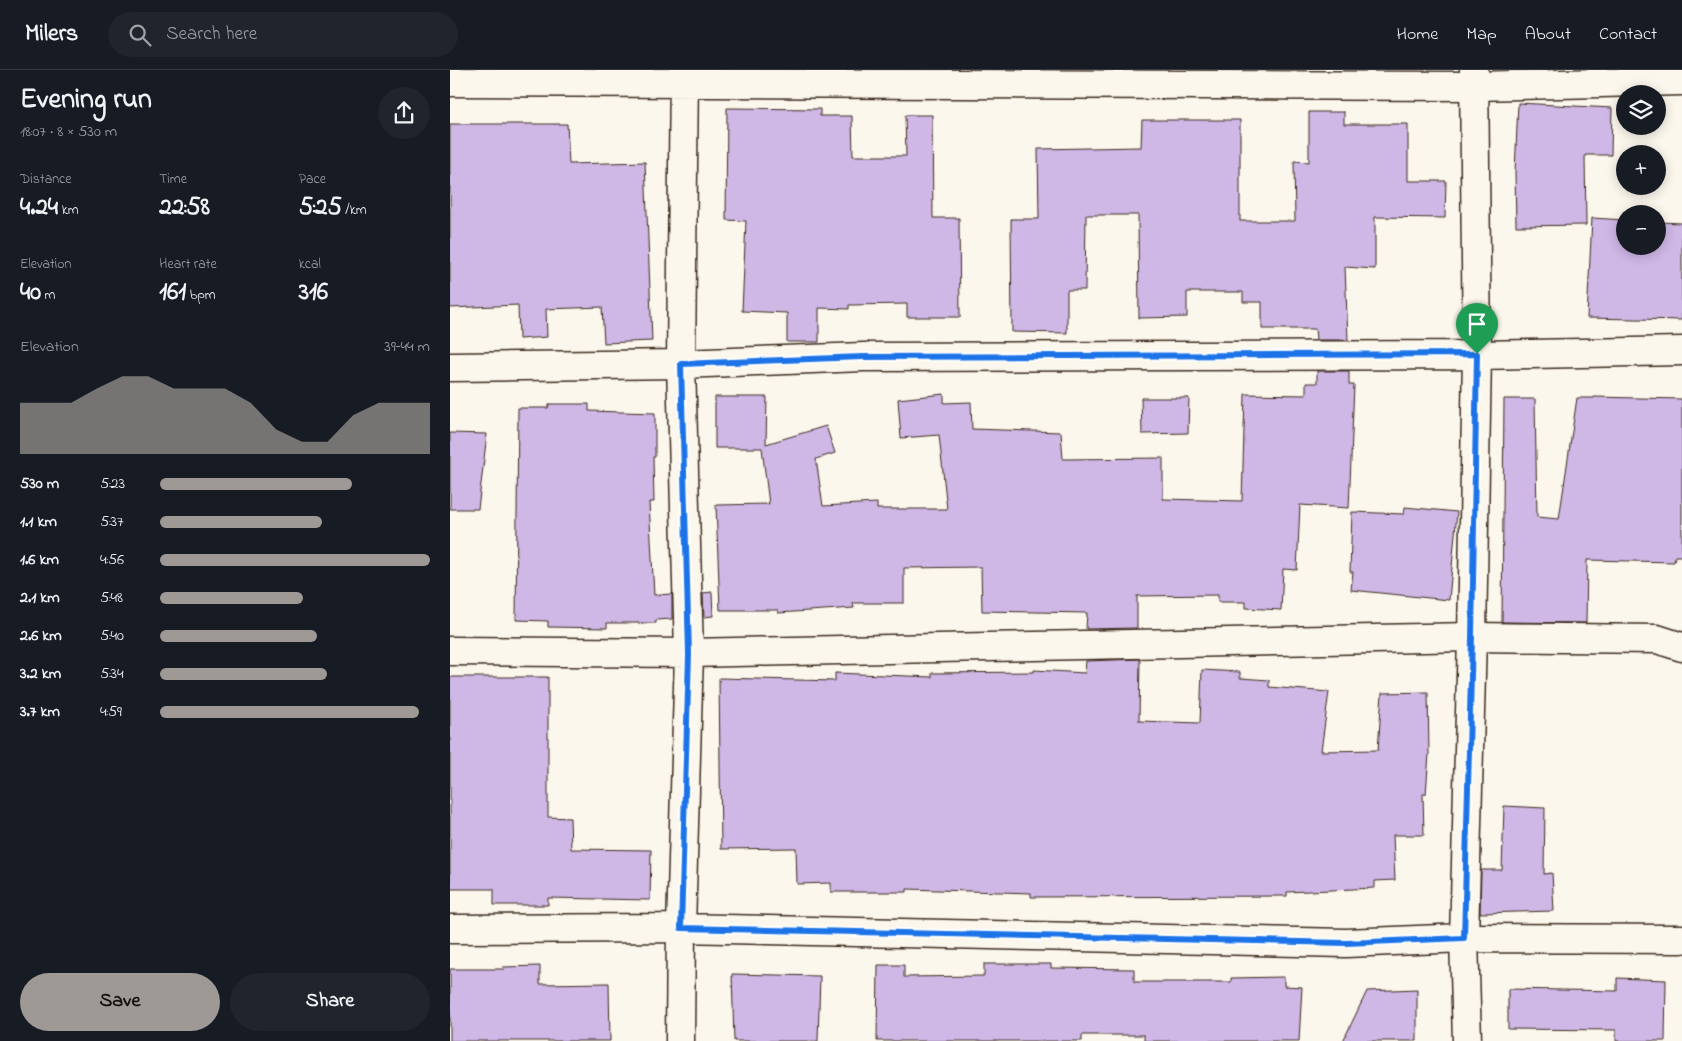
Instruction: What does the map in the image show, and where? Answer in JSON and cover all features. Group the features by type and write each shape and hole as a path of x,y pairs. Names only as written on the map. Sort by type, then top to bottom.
{"street":[{"path":"680,1041 681,928 689,654 681,364 683,77"},
{"path":"450,82 683,77 1474,78 1682,81"},
{"path":"1467,1041 1464,938 1477,354 1474,78"},
{"path":"450,367 681,364 873,357 1682,351"},
{"path":"450,651 689,654 1472,637 1657,639 1682,647"},
{"path":"450,929 681,928 1346,943 1464,938 1682,939"}],"building":[{"path":"1518,103 1612,108 1611,155 1585,155 1586,225 1516,226 1515,172"},
{"path":"727,108 820,109 820,116 852,116 853,156 906,156 905,115 932,115 933,218 959,218 960,317 907,317 907,304 849,305 849,309 819,308 819,342 787,342 787,313 742,311 746,221 726,220"},
{"path":"1309,112 1344,112 1344,124 1408,124 1408,181 1446,181 1445,218 1375,217 1375,269 1345,267 1348,340 1316,340 1315,329 1262,329 1262,302 1243,302 1243,292 1187,292 1187,317 1139,318 1138,215 1086,215 1085,290 1067,290 1067,333 1012,332 1011,219 1039,219 1038,149 1141,147 1142,120 1240,120 1240,221 1295,221 1294,161 1309,162"},
{"path":"450,124 567,124 569,164 645,162 652,341 604,343 602,307 546,309 547,337 519,339 518,305 450,308"},
{"path":"1592,218 1616,219 1616,255 1666,255 1666,222 1682,223 1682,320 1587,318"},
{"path":"1317,371 1349,371 1349,385 1354,385 1349,508 1300,505 1297,570 1283,569 1281,610 1246,608 1246,602 1218,602 1218,595 1137,596 1137,628 1086,629 1087,613 982,611 981,567 904,568 904,603 853,603 854,608 778,613 778,610 720,610 716,505 769,504 762,448 715,448 715,397 767,397 766,444 826,426 835,453 816,459 823,506 877,503 877,509 947,509 939,435 901,438 898,399 944,394 944,403 971,402 972,429 1061,432 1063,459 1163,458 1163,499 1242,501 1245,394 1306,395 1306,383 1317,383"},
{"path":"1141,398 1189,398 1188,433 1142,434"},
{"path":"1577,398 1682,399 1682,556 1675,556 1674,562 1587,560 1586,623 1502,622 1504,399 1535,399 1537,517 1559,519"},
{"path":"549,404 589,404 589,411 655,413 655,457 653,457 654,502 649,502 654,595 672,594 672,619 656,620 656,623 607,623 607,628 548,627 548,621 516,620 518,408 548,408"},
{"path":"450,433 487,434 478,509 450,509"},
{"path":"1405,507 1457,512 1449,600 1351,590 1353,572 1350,572 1352,512 1404,514"},
{"path":"712,592 713,616 704,617 703,593"},
{"path":"1140,659 1139,721 1200,723 1202,670 1240,672 1240,678 1269,680 1269,687 1329,692 1321,751 1378,750 1382,693 1428,692 1429,754 1426,794 1423,794 1424,835 1393,835 1395,880 1375,881 1375,888 1287,892 1287,896 1031,897 1031,893 907,889 907,892 831,892 831,883 797,884 796,848 721,849 719,678 835,681 835,673 932,677 932,673 1034,672 1034,670 1085,673 1086,661"},
{"path":"450,677 548,677 548,817 570,818 571,849 651,850 650,900 548,898 548,905 494,905 494,889 450,889"},
{"path":"1504,806 1545,808 1544,874 1552,873 1554,911 1480,913 1481,870 1502,870"},
{"path":"984,964 1051,964 1051,968 1134,969 1134,982 1231,982 1231,978 1284,977 1284,986 1302,987 1299,1041 1144,1041 1144,1035 1082,1035 1082,1041 877,1041 878,965 904,965 904,977 984,976"},
{"path":"540,966 540,984 609,983 610,1041 450,1041 450,969 504,969 503,967"},
{"path":"732,974 820,976 818,1041 734,1041"},
{"path":"1617,978 1666,980 1665,1041 1616,1041 1616,1030 1508,1029 1508,989 1617,991"},
{"path":"1417,989 1417,1041 1343,1041 1367,991"}],"route":[{"path":"1477,354 1464,938 1346,943 681,928 689,654 681,364 863,357 1477,354"}]}
